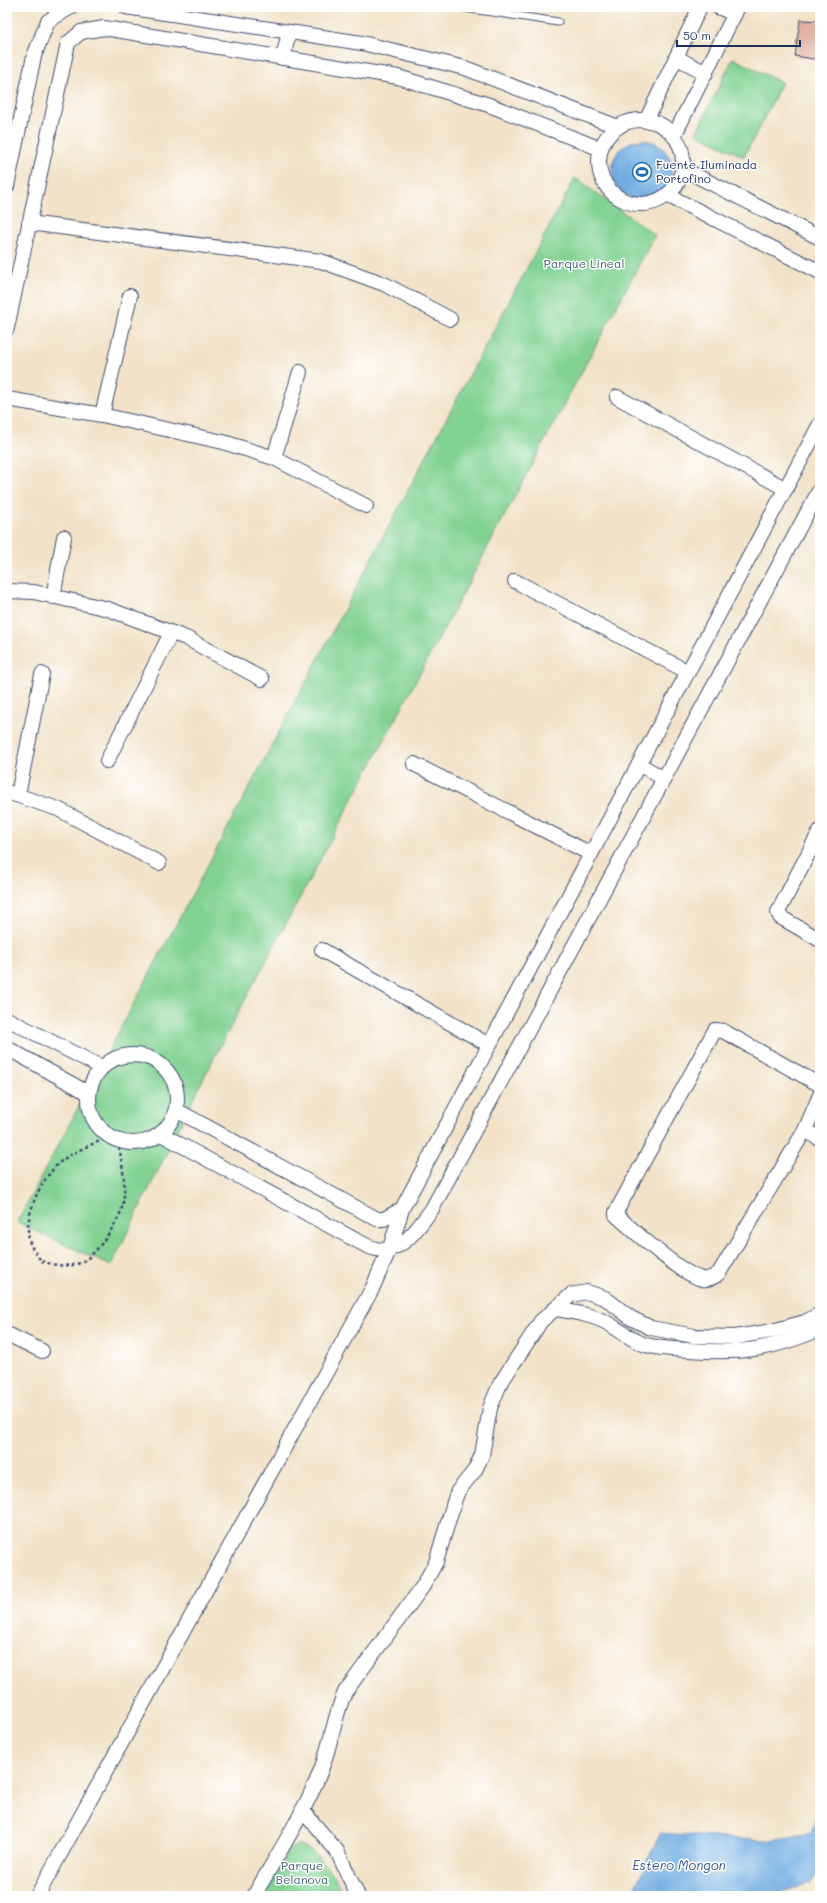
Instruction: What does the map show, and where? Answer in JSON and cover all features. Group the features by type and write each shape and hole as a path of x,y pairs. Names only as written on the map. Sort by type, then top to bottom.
{"street":[{"path":"126,7 362,43 465,68 618,127"},
{"path":"646,121 700,7"},
{"path":"674,136 736,10 718,7"},
{"path":"7,186 34,56 48,21 62,9"},
{"path":"7,328 68,43 80,32 104,28 398,78 489,105 601,149"},
{"path":"283,58 289,32"},
{"path":"677,58 706,73"},
{"path":"646,121 657,123 674,136 680,146 683,157 683,169 674,188 667,195 655,201 642,204 629,202 617,196 607,187 601,175 599,162 601,149 608,137 618,127 627,123 646,121"},
{"path":"683,169 820,238"},
{"path":"667,195 820,272"},
{"path":"29,223 321,261 384,284 450,319"},
{"path":"102,415 130,296"},
{"path":"274,458 300,372"},
{"path":"617,397 786,488"},
{"path":"7,399 102,415 223,442 274,458 366,506"},
{"path":"37,1896 372,1289 390,1248 402,1209 820,424"},
{"path":"161,1134 350,1237 377,1249 390,1248 407,1240 432,1209 820,489"},
{"path":"52,597 64,536"},
{"path":"515,581 688,672"},
{"path":"7,591 34,592 108,609 186,638 262,679"},
{"path":"107,761 171,633"},
{"path":"42,674 12,793 58,809 159,863"},
{"path":"414,764 591,854"},
{"path":"639,764 664,779"},
{"path":"820,831 778,912 780,917 820,940"},
{"path":"322,950 489,1045"},
{"path":"7,1019 101,1067"},
{"path":"820,1085 723,1030 715,1030 616,1212 616,1215 687,1273 703,1279 715,1276 719,1273 804,1130 820,1095"},
{"path":"7,1048 88,1093"},
{"path":"141,1055 155,1060 166,1069 174,1082 178,1096 176,1110 171,1123 161,1134 148,1141 133,1144 114,1139 104,1134 94,1122 88,1108 88,1093 92,1079 101,1067 113,1059 141,1055"},
{"path":"176,1110 377,1219 384,1219 402,1209"},
{"path":"804,1130 820,1139"},
{"path":"254,1896 302,1810 322,1770 339,1706 346,1692 423,1586 436,1562 458,1491 475,1470 482,1455 490,1408 500,1384 541,1322 556,1309 563,1300 571,1295 587,1292 606,1298 631,1318 651,1328 694,1336 735,1337 772,1331 804,1322 820,1314"},
{"path":"596,1319 606,1298"},
{"path":"556,1309 608,1323 642,1343 670,1349 719,1352 755,1350 791,1341 820,1329"},
{"path":"642,1324 642,1343"},
{"path":"7,1334 42,1351"},
{"path":"302,1810 337,1852 358,1896"}],"lane":[{"path":"458,7 558,22"}],"path":[{"path":"114,1139 124,1178 121,1212 104,1242 82,1263 60,1266 41,1261 30,1243 28,1216 41,1187 58,1164 89,1146 114,1139"}],"green space":[{"path":"733,58 782,83 744,157 696,133"},
{"name":"Parque Lineal","path":"575,178 655,235 207,1071 111,1266 17,1222"},
{"name":"Parque Belanova","path":"299,1844 314,1853 320,1859 336,1880 344,1896 264,1896 290,1849"}],"water":[{"name":"Fuente Iluminada Portofino","path":"642,140 658,145 663,149 667,154 672,170 667,186 663,191 658,195 642,200 626,195 621,191 617,186 612,170 617,154 621,149 626,145"},
{"name":"Estero Mongon","path":"820,1804 820,1871 811,1883 768,1896 631,1896 660,1833 765,1841 811,1833"}],"building":[{"path":"800,20 820,21 820,60 795,56"}],"place":[{"name":"Fuente Iluminada Portofino","path":"642,172"}]}
